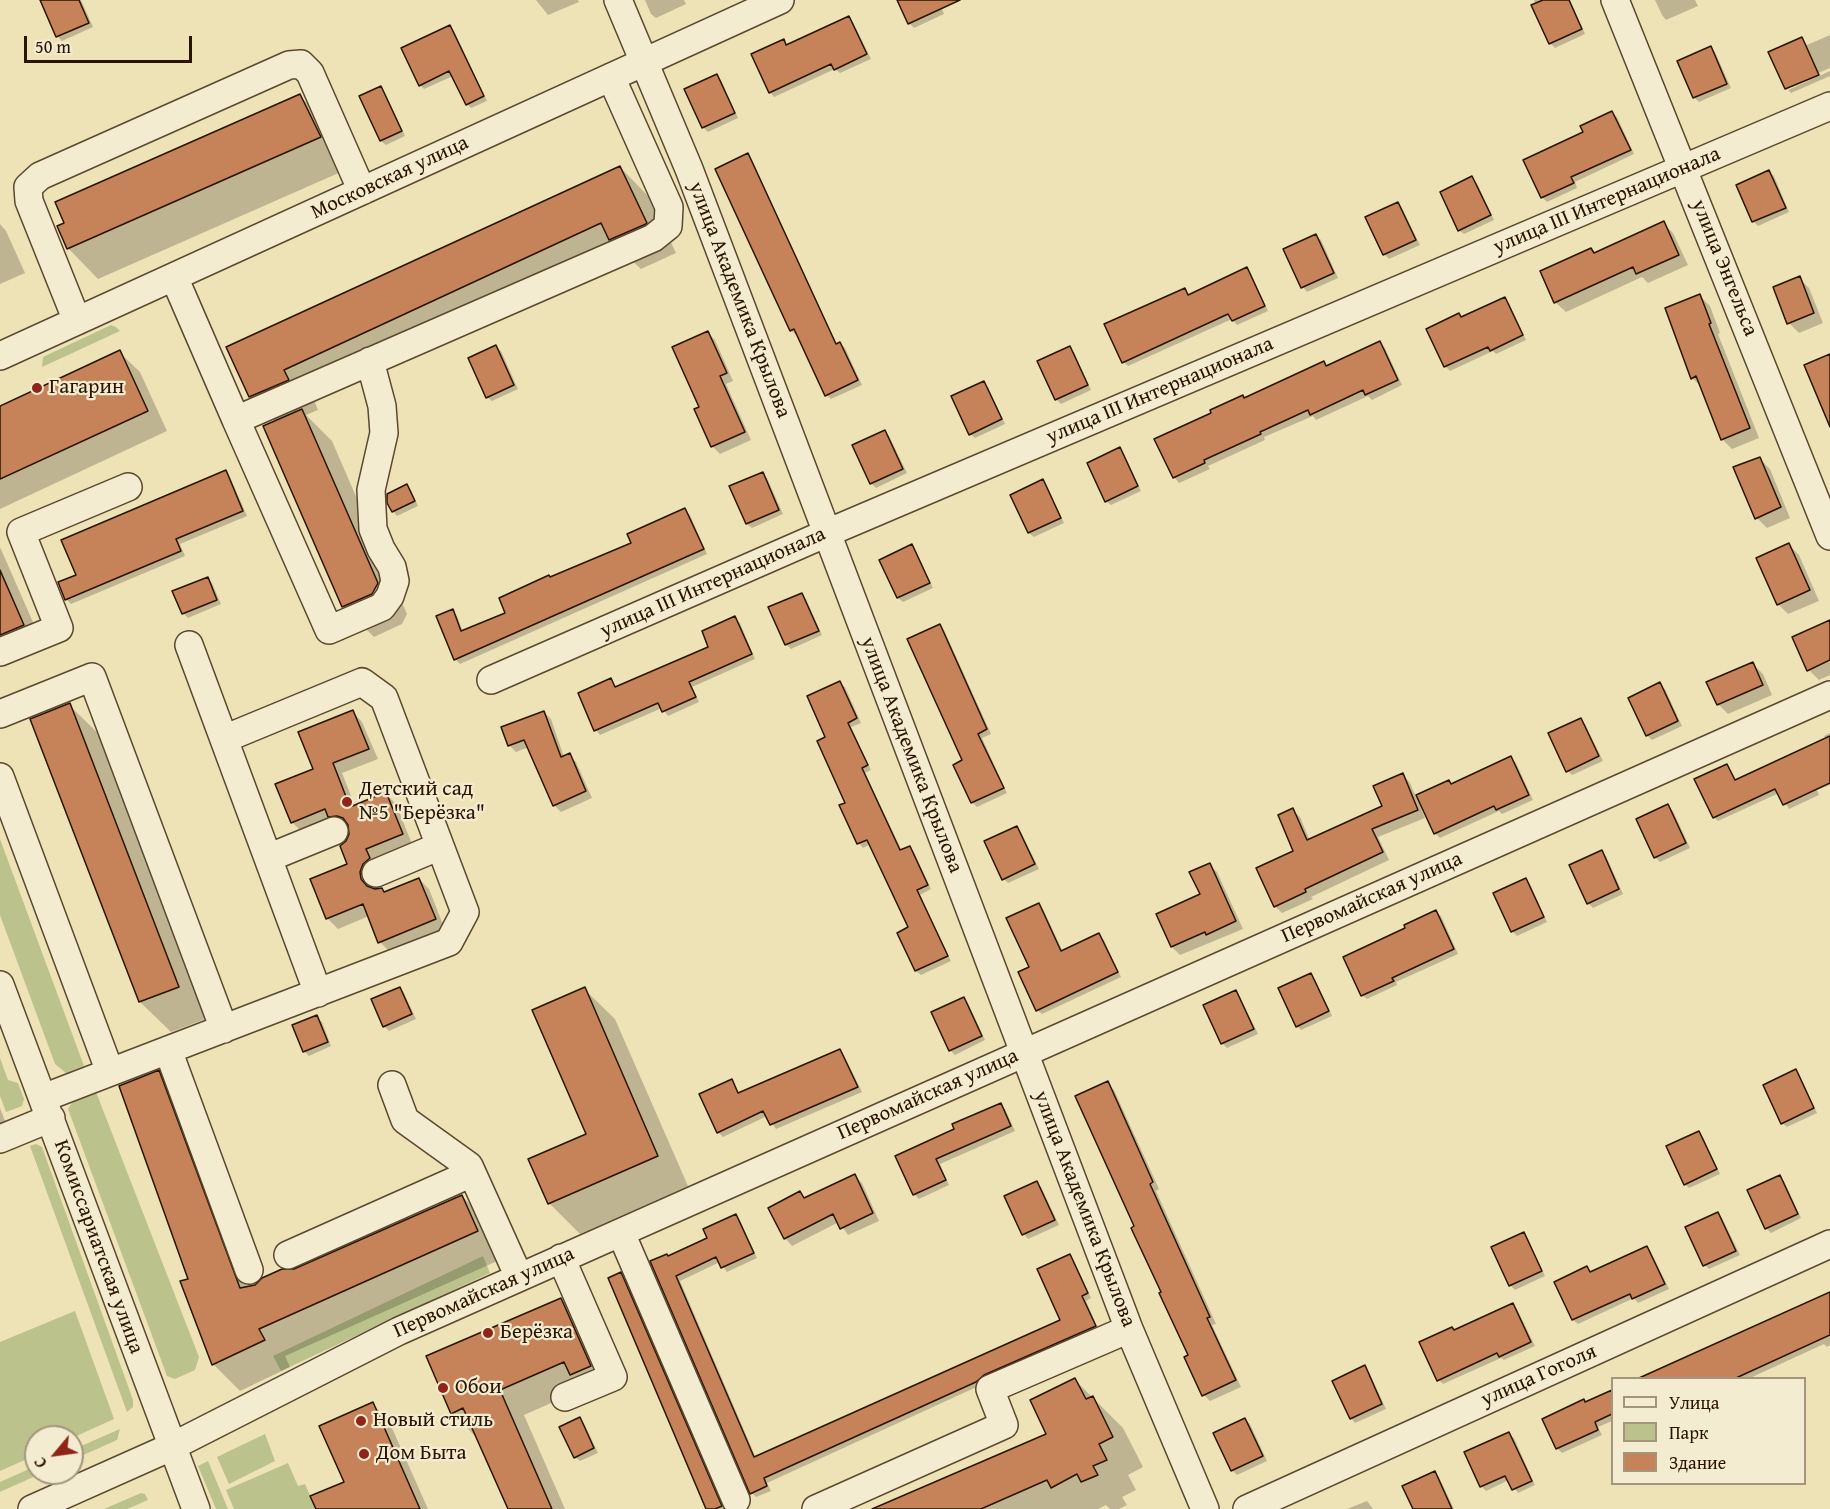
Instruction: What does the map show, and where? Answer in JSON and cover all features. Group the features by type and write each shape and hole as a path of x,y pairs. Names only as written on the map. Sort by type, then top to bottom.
{"street":[{"name":"улица Академика Крылова","path":"618,0 689,169 1129,1329 1205,1509"},
{"name":"Московская улица","path":"0,356 780,0"},
{"name":"улица Энгельса","path":"1615,0 1830,536"},
{"path":"77,321 29,201 28,187 40,176 289,65 301,64 310,73 362,191"},
{"path":"236,420 653,238 668,226 669,207 611,77"},
{"name":"улица III Интернационала","path":"491,680 827,533 1830,105"},
{"path":"174,277 329,630 382,607 390,596 394,581 392,567 373,529 370,489 384,433 382,406 370,361"},
{"path":"0,652 59,628 21,532 128,487"},
{"path":"189,645 318,993"},
{"path":"0,714 92,677 224,1029"},
{"path":"0,1139 47,1108 110,1072 449,942 465,912 384,698 362,682 224,739"},
{"name":"Первомайская улица","path":"32,1509 171,1447 399,1331 1830,695"},
{"path":"0,777 110,1072"},
{"path":"268,858 334,831"},
{"path":"376,873 440,846"},
{"name":"Комиссариатская улица","path":"0,984 196,1509"},
{"path":"168,1050 249,1270"},
{"path":"392,1085 405,1120 469,1166 519,1277"},
{"path":"288,1255 472,1173"},
{"path":"621,1233 736,1500"},
{"name":"улица Гоголя","path":"1247,1509 1830,1244"},
{"path":"561,1258 613,1377 565,1397"},
{"path":"816,1509 1004,1425 990,1389 1129,1329"}],"green space":[{"path":"111,325 120,331 42,367 43,357"},
{"path":"0,839 84,1066 66,1073 55,1064 0,915"},
{"path":"0,1058 8,1080 18,1083 24,1099 22,1106 6,1112 0,1096"},
{"path":"96,1092 199,1357 195,1370 175,1379 167,1376 68,1109 73,1101"},
{"path":"36,1144 42,1147 133,1400 133,1407 127,1412 30,1146"},
{"path":"483,1256 490,1273 281,1371 273,1356"},
{"path":"75,1311 114,1419 84,1433 84,1425 24,1425 24,1460 0,1471 0,1342"},
{"path":"120,1429 117,1440 84,1455 84,1445"},
{"path":"265,1434 275,1461 229,1484 217,1457"},
{"path":"208,1461 228,1509 216,1509 198,1466"},
{"path":"288,1463 298,1486 305,1484 316,1509 234,1509 226,1490"},
{"path":"24,1471 24,1481 0,1492 0,1482"},
{"path":"141,1493 145,1494 148,1500 127,1509 104,1509"}],"building":[{"path":"40,0 79,0 89,23 56,37"},
{"path":"897,0 960,0 908,24"},
{"path":"1543,0 1569,0 1582,29 1549,44 1531,5"},
{"path":"849,16 867,54 834,70 831,64 769,93 751,54 784,39 786,45"},
{"path":"450,25 484,96 466,105 449,71 419,86 401,48"},
{"path":"1802,37 1819,75 1785,89 1768,52"},
{"path":"1711,46 1727,84 1693,98 1677,61"},
{"path":"717,74 735,113 702,128 684,89"},
{"path":"381,86 402,131 380,141 359,96"},
{"path":"300,94 321,137 67,249 57,226 64,223 55,202"},
{"path":"1612,111 1631,150 1571,177 1574,183 1541,198 1523,160 1583,132 1580,126"},
{"path":"748,153 836,344 840,342 858,380 825,396 794,329 790,331 715,169"},
{"path":"620,166 646,224 609,240 601,223 284,370 289,380 249,397 226,347"},
{"path":"1769,170 1786,208 1752,222 1736,185"},
{"path":"1472,176 1491,215 1458,231 1440,192"},
{"path":"1398,202 1416,240 1383,255 1365,217"},
{"path":"1664,221 1679,255 1636,274 1633,267 1554,303 1540,271 1591,248 1594,253"},
{"path":"1316,234 1334,273 1301,288 1283,249"},
{"path":"1247,267 1265,306 1232,321 1228,314 1122,363 1104,324 1185,288 1188,295"},
{"path":"1800,276 1814,313 1787,324 1773,287"},
{"path":"1700,294 1711,323 1709,324 1750,428 1721,440 1696,376 1691,379 1665,308"},
{"path":"1505,297 1523,335 1490,351 1488,347 1444,367 1426,329 1459,313 1461,317"},
{"path":"708,331 727,373 720,376 745,432 711,447 694,409 699,407 672,347"},
{"path":"1380,341 1398,380 1365,395 1363,390 1310,415 1308,410 1204,460 1205,463 1173,478 1154,439 1211,413 1210,410 1243,395 1244,398 1324,361 1326,366"},
{"path":"496,345 514,385 486,398 468,358"},
{"path":"1070,346 1088,385 1055,400 1037,361"},
{"path":"120,350 148,411 0,479 0,406"},
{"path":"1830,354 1830,427 1804,365"},
{"path":"984,381 1002,419 969,435 951,396"},
{"path":"302,409 378,583 372,594 342,607 263,426"},
{"path":"885,430 903,469 870,484 852,445"},
{"path":"1120,447 1138,486 1105,502 1087,463"},
{"path":"1760,457 1781,507 1755,519 1733,467"},
{"path":"226,470 243,511 176,539 181,551 65,600 58,582 76,575 61,540"},
{"path":"763,472 779,510 746,524 729,486"},
{"path":"1043,479 1061,518 1028,533 1010,495"},
{"path":"407,484 415,501 392,512 387,503 387,494"},
{"path":"685,508 704,549 454,660 436,616 453,609 461,631 505,613 499,598 549,575 550,577 631,543 627,534"},
{"path":"1789,543 1810,590 1777,605 1756,558"},
{"path":"912,544 930,583 897,598 879,560"},
{"path":"0,570 24,625 0,635"},
{"path":"208,577 217,600 182,614 172,591"},
{"path":"802,593 819,631 785,645 768,607"},
{"path":"735,616 752,654 689,682 696,697 662,712 658,703 594,731 578,693 611,678 615,687 708,647 702,631"},
{"path":"1830,620 1830,660 1807,671 1792,637"},
{"path":"940,624 987,729 978,734 1004,788 971,803 953,765 962,760 907,639"},
{"path":"1753,662 1763,685 1717,705 1706,682"},
{"path":"840,681 857,718 848,723 868,765 862,768 900,850 910,846 928,885 917,890 948,956 915,971 897,933 908,927 867,840 857,844 839,805 845,803 817,741 825,737 807,696"},
{"path":"1660,682 1678,721 1646,736 1628,698"},
{"path":"70,703 179,987 139,1002 30,719"},
{"path":"353,710 369,749 333,763 350,807 386,792 403,834 366,849 370,858 363,864 360,872 361,879 367,886 375,889 382,888 384,892 419,878 436,919 378,943 363,904 326,919 310,879 347,864 340,846 349,834 348,825 343,818 328,817 325,809 291,823 275,784 313,769 298,732"},
{"path":"544,711 561,757 570,753 586,791 553,806 524,740 508,746 501,727"},
{"path":"1581,718 1599,756 1566,772 1548,733"},
{"path":"1830,736 1830,783 1783,805 1775,789 1713,818 1694,779 1727,764 1735,780"},
{"path":"1511,756 1529,795 1496,810 1494,806 1434,834 1416,795 1449,780 1451,784"},
{"path":"1403,773 1418,810 1372,829 1383,852 1305,889 1306,892 1274,907 1256,868 1293,851 1278,815 1293,808 1307,840 1382,806 1373,786"},
{"path":"1668,804 1686,843 1654,858 1636,819"},
{"path":"1017,826 1035,864 1002,880 984,841"},
{"path":"1602,850 1619,889 1587,904 1569,865"},
{"path":"1210,863 1236,921 1206,935 1205,932 1171,947 1156,914 1200,894 1189,872"},
{"path":"1526,878 1544,917 1511,932 1493,893"},
{"path":"1039,903 1061,951 1099,933 1118,972 1036,1011 1018,972 1029,967 1006,918"},
{"path":"1436,910 1454,949 1392,978 1394,981 1361,996 1343,957 1405,928 1404,925"},
{"path":"1311,973 1329,1011 1296,1027 1278,988"},
{"path":"400,987 412,1014 383,1027 371,999"},
{"path":"585,987 658,1156 548,1204 528,1159 586,1134 532,1010"},
{"path":"1236,990 1254,1029 1221,1044 1203,1005"},
{"path":"964,997 982,1036 949,1051 931,1012"},
{"path":"317,1015 328,1042 303,1052 292,1025"},
{"path":"840,1049 858,1087 770,1125 763,1111 717,1133 699,1094 732,1079 738,1093"},
{"path":"1796,1069 1814,1108 1781,1124 1763,1085"},
{"path":"159,1070 240,1288 255,1285 262,1278 282,1269 294,1269 462,1195 478,1231 259,1329 265,1340 212,1365 180,1281 188,1279 119,1086"},
{"path":"1108,1081 1153,1182 1150,1184 1210,1317 1207,1318 1236,1380 1202,1396 1184,1357 1188,1355 1131,1228 1134,1226 1075,1096"},
{"path":"1001,1103 1011,1126 936,1159 946,1180 913,1195 895,1156 954,1129 952,1124"},
{"path":"1699,1131 1717,1169 1684,1185 1666,1146"},
{"path":"855,1174 873,1213 840,1229 833,1214 784,1239 768,1208 800,1191 804,1198"},
{"path":"1780,1175 1798,1214 1765,1229 1747,1190"},
{"path":"1037,1181 1055,1220 1022,1235 1004,1196"},
{"path":"1718,1212 1736,1251 1703,1266 1685,1227"},
{"path":"736,1214 754,1253 721,1268 716,1257 676,1276 754,1457 1060,1320 1037,1269 1070,1254 1088,1293 1082,1296 1096,1326 984,1375 976,1382 764,1478 767,1486 750,1494 650,1261 667,1254 668,1256 707,1238 703,1229"},
{"path":"1524,1232 1542,1271 1509,1286 1491,1247"},
{"path":"1647,1246 1665,1284 1632,1299 1630,1294 1572,1320 1554,1282 1587,1266 1590,1272"},
{"path":"621,1272 722,1506 715,1509 706,1509 608,1278"},
{"path":"1830,1292 1830,1335 1738,1377 1641,1377"},
{"path":"561,1298 591,1366 570,1375 564,1362 500,1390 552,1509 508,1509 463,1408 451,1414 426,1356"},
{"path":"1513,1303 1531,1342 1499,1357 1497,1353 1437,1381 1419,1342 1452,1327 1454,1330"},
{"path":"1365,1365 1382,1404 1350,1419 1332,1381"},
{"path":"1075,1378 1086,1399 1093,1396 1113,1437 1099,1444 1107,1460 1093,1466 1098,1475 1081,1482 1077,1474 1051,1488 1047,1480 981,1509 872,1509 1046,1434 1030,1400"},
{"path":"1611,1390 1611,1414 1595,1422 1598,1430 1556,1449 1542,1419 1584,1399 1585,1402"},
{"name":"Дом Быта","path":"373,1402 420,1509 316,1509 310,1496 344,1482 319,1426"},
{"path":"580,1417 594,1448 574,1458 559,1427"},
{"path":"1245,1418 1263,1456 1231,1471 1213,1433"},
{"path":"1509,1432 1532,1481 1512,1490 1505,1476 1480,1487 1464,1452"},
{"path":"1435,1471 1452,1509 1413,1509 1402,1486"}],"place":[{"name":"Гагарин","path":"37,388"},
{"name":"Детский сад №5 \"Берёзка\"","path":"347,802"},
{"name":"Берёзка","path":"488,1333"},
{"name":"Обои","path":"443,1388"},
{"name":"Новый стиль","path":"361,1421"},
{"name":"Дом Быта","path":"364,1454"}]}
